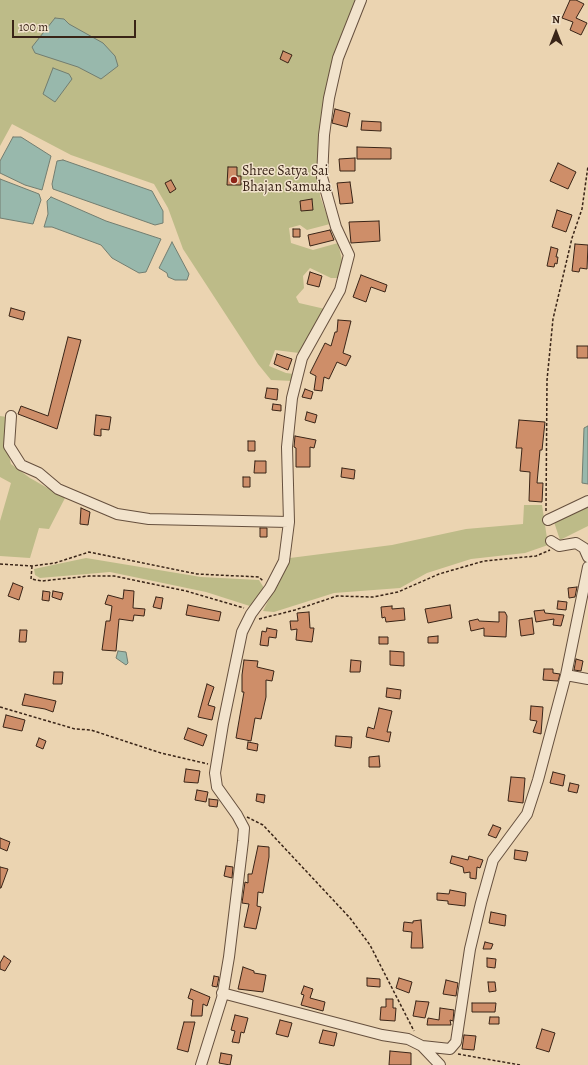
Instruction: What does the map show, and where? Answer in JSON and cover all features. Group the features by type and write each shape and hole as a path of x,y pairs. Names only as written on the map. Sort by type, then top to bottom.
{"street":[{"path":"200,1065 222,993 242,866 244,828 238,815 217,787 215,773 216,766 242,632 252,613 270,588 284,561 289,522 287,447 292,398 302,358 340,290 349,255 336,227 322,177 329,98 338,58 361,0"},
{"path":"11,416 9,446 21,465 39,473 58,489 117,514 149,518 289,522"},
{"path":"548,520 588,501"},
{"path":"551,540 559,546 576,543 584,548 588,557"},
{"path":"422,1046 450,1049 456,1042 470,949 493,860 527,814 538,780 566,675 588,567"},
{"path":"566,675 588,679"},
{"path":"222,993 382,1035 408,1039 422,1046 440,1065"}],"path":[{"path":"548,520 545,507 547,380 553,319 572,238 582,209 588,166"},
{"path":"32,566 31,579 42,581 89,576 114,576 186,591 252,613 258,619 295,610 337,596 373,597 398,592 439,574 484,561 536,556 551,550 551,540"},
{"path":"0,564 32,566 55,564 89,552 197,574 259,577 270,588"},
{"path":"0,707 75,729 91,730 161,753 216,766"},
{"path":"238,815 251,817 263,825 350,918 370,945 414,1031"},
{"path":"450,1049 458,1054 520,1065"}],"shaded area":[{"path":"0,0 357,0 318,159 320,196 330,224 307,230 300,225 289,228 291,243 313,250 338,243 342,260 339,278 331,278 310,268 303,276 304,288 296,297 299,303 325,309 299,353 275,350 269,366 286,373 294,374 293,381 271,380 258,364 183,249 168,208 154,184 71,155 12,124 0,146"},
{"path":"55,18 64,19 69,24 103,43 115,56 118,66 101,79 78,67 35,53 32,47"},
{"path":"53,68 69,74 72,79 55,102 43,94"},
{"path":"13,137 21,137 51,156 42,190 25,185 0,173 0,161"},
{"path":"63,160 152,191 163,211 163,223 155,225 53,189 52,184 57,161"},
{"path":"0,179 39,194 41,200 33,224 0,218"},
{"path":"51,197 106,221 161,239 146,272 139,273 112,258 101,245 52,227 44,227 48,214 47,201"},
{"path":"172,242 189,274 187,280 175,280 168,277 167,273 159,268"},
{"path":"0,416 7,417 5,439 11,464 30,478 65,498 49,529 39,528 30,558 0,556 0,521 11,483 0,477"},
{"path":"588,426 588,484 582,483 584,428"},
{"path":"524,505 542,505 548,545 525,553 471,559 427,573 400,588 334,593 274,612 263,611 290,558 392,545 466,529 523,524"},
{"path":"588,506 588,526 560,540 554,522"},
{"path":"86,558 201,577 259,580 264,588 253,607 206,592 110,572 40,578 35,575 34,569"},
{"path":"118,651 126,652 128,663 126,665 116,658"}],"building":[{"path":"570,0 576,0 584,4 576,18 587,23 581,35 570,30 573,22 562,18"},
{"path":"283,51 292,55 288,63 280,59"},
{"path":"335,109 350,113 347,127 332,123"},
{"path":"362,121 381,122 381,131 361,130"},
{"path":"357,147 391,148 391,159 357,159"},
{"path":"355,158 355,171 340,171 339,159"},
{"path":"558,163 576,172 568,189 550,181"},
{"path":"228,167 237,167 237,176 241,176 241,185 227,185"},
{"path":"171,180 176,189 170,193 165,183"},
{"path":"350,182 353,203 340,204 337,183"},
{"path":"312,199 313,210 301,211 300,201"},
{"path":"557,210 572,215 566,232 552,227"},
{"path":"379,221 380,241 351,243 349,222"},
{"path":"293,229 300,229 300,237 293,237"},
{"path":"330,230 334,240 310,246 308,235"},
{"path":"575,244 588,245 587,269 580,268 579,272 572,271"},
{"path":"551,247 558,249 556,257 558,257 557,264 555,263 554,267 547,266"},
{"path":"310,272 322,276 319,287 307,284"},
{"path":"361,275 387,285 385,292 371,287 366,302 353,297"},
{"path":"11,308 25,312 23,320 9,316"},
{"path":"338,320 351,321 343,353 351,356 346,366 337,362 329,379 324,377 322,391 314,390 316,376 310,373 325,343 331,346 335,332 337,332"},
{"path":"68,337 81,340 57,429 18,414 21,406 48,416"},
{"path":"577,346 588,346 588,358 577,358"},
{"path":"277,354 292,359 288,370 274,364"},
{"path":"267,388 278,389 277,400 265,398"},
{"path":"305,389 313,392 311,399 302,397"},
{"path":"273,404 281,405 281,411 272,410"},
{"path":"307,412 317,415 315,423 305,420"},
{"path":"96,415 111,417 109,430 101,429 101,436 94,435"},
{"path":"519,420 545,422 542,450 540,450 537,483 543,483 542,502 529,501 530,472 520,471 522,448 516,448"},
{"path":"295,436 316,440 314,448 310,447 310,467 296,467 296,448 294,447"},
{"path":"248,441 255,441 255,451 248,451"},
{"path":"255,461 266,461 266,473 254,473"},
{"path":"342,468 355,470 354,479 341,477"},
{"path":"243,477 250,477 250,487 243,487"},
{"path":"81,508 90,512 88,525 80,524"},
{"path":"260,528 267,528 267,537 260,537"},
{"path":"13,583 23,587 19,600 8,596"},
{"path":"577,587 575,597 569,598 568,588"},
{"path":"124,590 134,591 133,608 145,609 144,616 134,615 133,621 119,619 116,651 102,650 106,621 110,621 112,606 105,604 108,595 123,599"},
{"path":"43,591 50,592 49,601 42,600"},
{"path":"53,591 63,593 61,600 52,597"},
{"path":"156,597 163,598 161,609 153,607"},
{"path":"558,601 567,602 566,610 557,609"},
{"path":"188,605 221,612 219,621 186,615"},
{"path":"450,605 452,618 428,623 425,609"},
{"path":"392,606 392,609 404,608 405,620 386,622 385,617 382,618 381,607"},
{"path":"544,610 545,613 564,615 561,626 553,625 554,619 536,622 534,611"},
{"path":"309,612 310,628 314,628 312,642 296,640 297,629 291,630 290,621 298,621 297,613"},
{"path":"499,612 505,612 507,616 506,637 484,636 484,628 471,631 469,621 478,619 479,621 499,622"},
{"path":"532,618 534,634 521,636 519,620"},
{"path":"267,628 277,630 276,638 269,637 268,646 260,645 262,631 266,632"},
{"path":"20,630 27,630 26,642 19,642"},
{"path":"438,636 438,643 428,643 428,637"},
{"path":"379,637 388,637 388,644 379,644"},
{"path":"390,651 404,652 404,666 390,665"},
{"path":"576,659 583,661 581,671 574,670"},
{"path":"244,660 258,661 257,667 274,671 272,681 266,680 266,697 261,719 255,718 251,741 236,738 244,692 242,692 242,675"},
{"path":"351,660 361,661 360,672 350,672"},
{"path":"544,669 553,669 553,673 560,674 558,681 543,680"},
{"path":"54,672 63,672 62,684 53,684"},
{"path":"207,684 214,687 208,705 215,707 212,720 198,717"},
{"path":"387,688 401,690 400,699 386,697"},
{"path":"25,694 56,701 53,712 22,705"},
{"path":"531,706 543,707 541,734 533,732 537,721 530,720"},
{"path":"379,708 392,711 387,732 391,732 389,742 366,737 368,727 374,729"},
{"path":"6,715 25,720 22,731 3,727"},
{"path":"188,728 207,735 203,746 184,739"},
{"path":"336,736 352,737 351,748 335,746"},
{"path":"39,738 46,741 43,749 36,746"},
{"path":"248,742 258,744 257,751 247,749"},
{"path":"379,756 380,767 369,767 369,757"},
{"path":"186,769 200,771 198,783 184,782"},
{"path":"553,772 565,775 563,786 550,783"},
{"path":"511,777 525,778 523,803 508,801"},
{"path":"570,783 579,785 577,793 568,791"},
{"path":"197,790 208,792 206,802 195,800"},
{"path":"257,794 265,795 264,803 256,801"},
{"path":"209,799 218,800 217,807 209,806"},
{"path":"493,825 501,828 496,838 488,835"},
{"path":"0,838 10,842 7,851 0,848"},
{"path":"258,846 269,847 269,857 263,893 258,892 257,906 261,907 256,929 244,927 249,904 242,903 245,882 248,883 248,874 252,874"},
{"path":"515,850 528,852 526,861 514,859"},
{"path":"452,856 468,860 469,856 483,860 480,868 477,867 476,879 470,878 470,872 464,873 463,867 450,863"},
{"path":"226,866 233,867 232,878 224,876"},
{"path":"0,867 8,869 1,888 0,888"},
{"path":"450,890 466,893 465,906 448,904 448,901 437,900 437,893 449,894"},
{"path":"491,912 506,915 505,926 489,923"},
{"path":"421,920 423,948 411,948 412,932 403,931 404,922 413,923 413,921"},
{"path":"485,942 493,944 491,949 483,949"},
{"path":"4,956 11,961 5,971 0,969 0,963"},
{"path":"487,958 496,959 495,968 487,967"},
{"path":"243,967 254,971 254,973 266,975 263,992 238,989"},
{"path":"214,976 219,977 217,987 212,986"},
{"path":"367,978 380,979 380,987 367,986"},
{"path":"399,978 412,982 409,993 396,988"},
{"path":"446,980 458,983 456,996 443,994"},
{"path":"488,982 495,982 496,991 489,992"},
{"path":"304,986 313,989 310,998 325,1002 323,1011 301,1005 304,995 301,994"},
{"path":"191,989 210,997 207,1006 203,1004 202,1016 191,1016 193,1000 188,998"},
{"path":"386,999 393,999 393,1008 396,1008 395,1021 380,1020 381,1007 386,1007"},
{"path":"416,1001 429,1002 425,1018 413,1016"},
{"path":"472,1003 496,1003 495,1012 472,1012"},
{"path":"440,1008 454,1010 453,1021 450,1020 451,1025 427,1025 428,1018 439,1020"},
{"path":"235,1015 248,1018 244,1033 241,1032 239,1043 232,1042 235,1031 231,1030"},
{"path":"490,1017 499,1017 499,1024 489,1024"},
{"path":"280,1020 292,1023 288,1037 276,1034"},
{"path":"184,1022 195,1022 188,1052 177,1049"},
{"path":"542,1029 555,1033 549,1052 536,1048"},
{"path":"323,1030 337,1033 334,1046 319,1043"},
{"path":"464,1035 476,1036 474,1050 462,1049"},
{"path":"390,1051 411,1053 411,1065 389,1065"},
{"path":"221,1053 232,1055 230,1065 219,1063"}],"place":[{"name":"Shree Satya Sai Bhajan Samuha","path":"234,180"}]}
